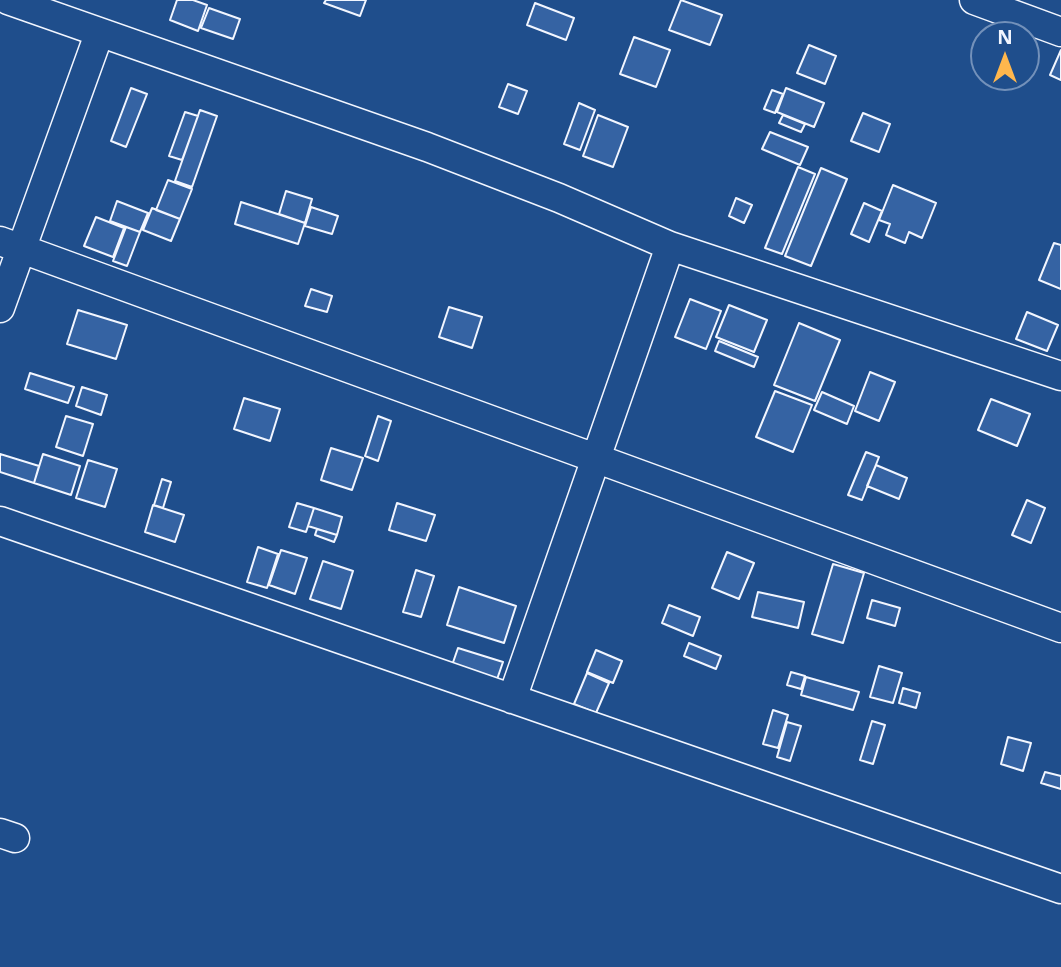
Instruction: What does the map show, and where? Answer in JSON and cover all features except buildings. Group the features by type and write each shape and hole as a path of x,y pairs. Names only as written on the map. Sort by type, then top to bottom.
{"street":[{"path":"8,0 427,147 559,198 670,246 1061,376"},
{"path":"974,0 1061,32"},
{"path":"0,308 10,244 99,34"},
{"path":"10,244 1061,628"},
{"path":"512,699 670,246"},
{"path":"0,522 1061,889"}]}
